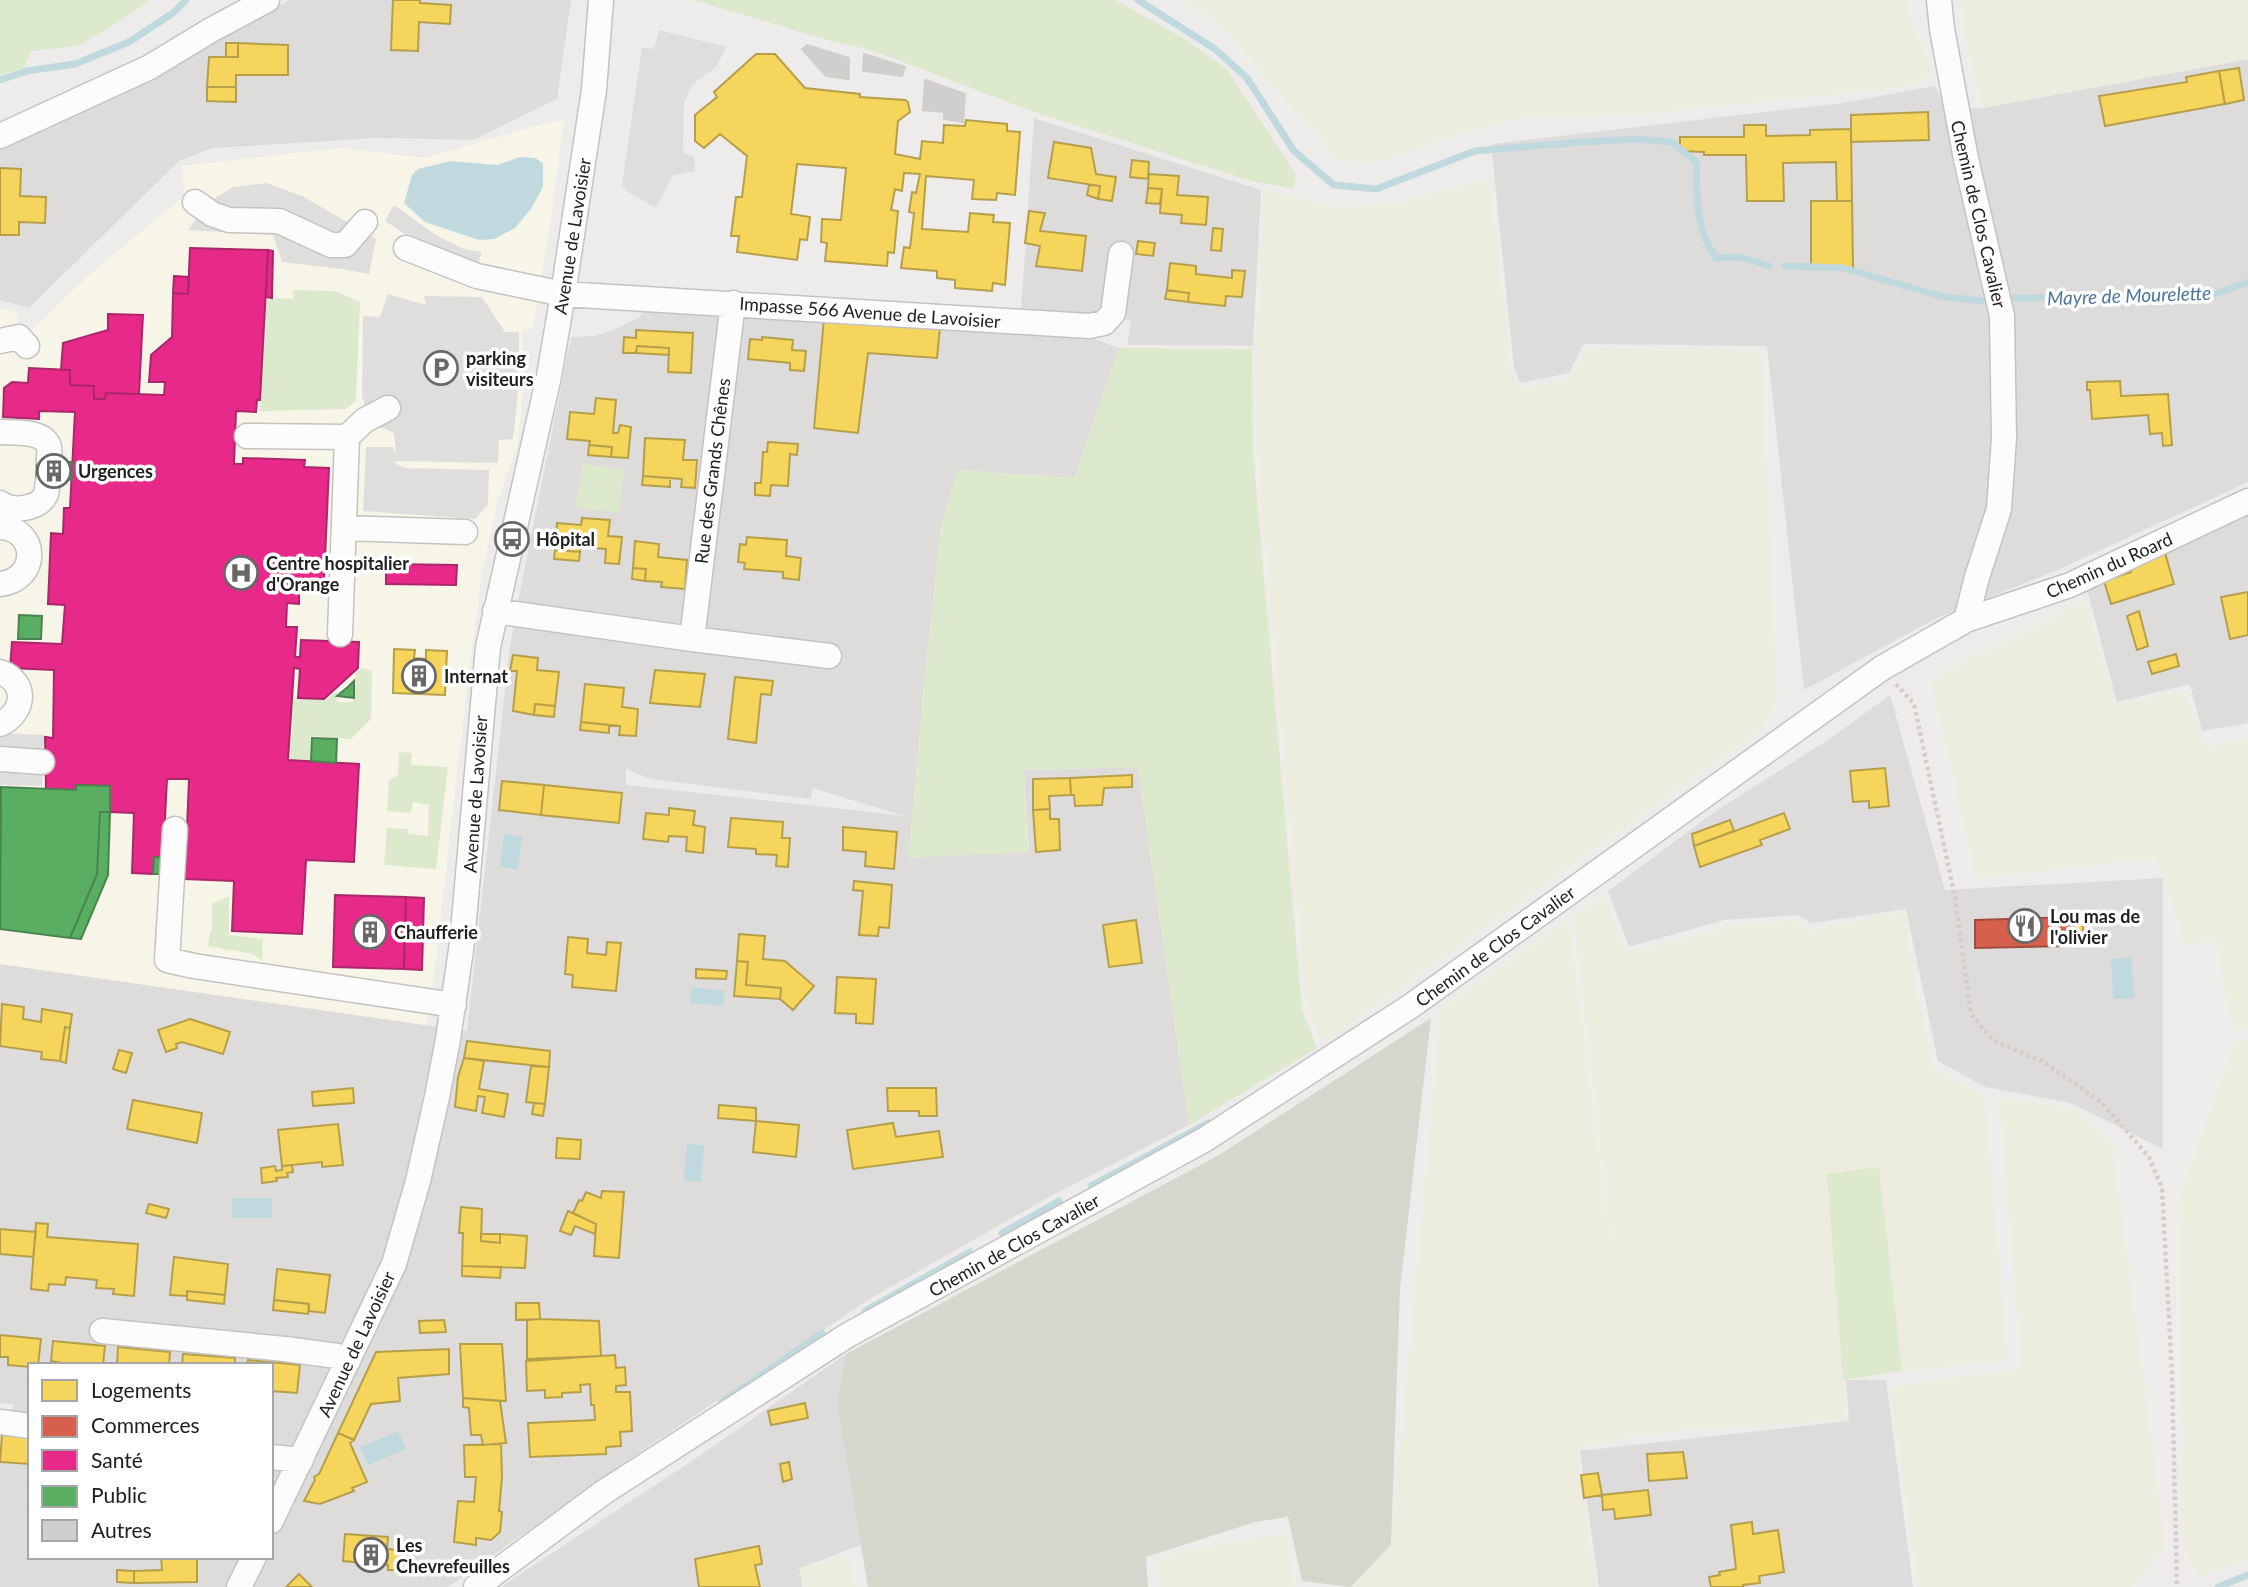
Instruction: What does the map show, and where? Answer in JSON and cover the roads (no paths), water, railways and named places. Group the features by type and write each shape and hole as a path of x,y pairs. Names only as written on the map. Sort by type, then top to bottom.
{"street":[{"path":"0,136 150,67 267,0"},
{"name":"Avenue de Lavoisier","path":"273,1517 394,1264 408,1220 437,1097 454,1005 467,900 485,682 495,611 546,389 563,294 594,90 601,0"},
{"name":"Chemin de Clos Cavalier","path":"477,1587 604,1492 848,1335 1204,1140 1400,1013 1882,668 1966,620 1999,509 2004,438 2002,316 1966,159 1938,0"},
{"path":"195,202 212,214 229,220 279,221 331,245 345,245 365,222"},
{"name":"Impasse 566 Avenue de Lavoisier","path":"406,248 477,276 563,294 1089,326 1104,323 1113,313 1121,254"},
{"name":"Rue des Grands Chênes","path":"692,639 733,303"},
{"path":"0,341 19,337 27,346"},
{"path":"340,634 347,438 365,420 388,408"},
{"path":"0,432 36,435 49,446 45,496 27,508 6,508 0,503"},
{"path":"247,436 347,438"},
{"name":"Chemin du Roard","path":"1966,620 2070,585 2248,500"},
{"path":"0,527 20,534 29,551 29,561 19,578 11,583 0,584"},
{"path":"344,528 465,532"},
{"path":"495,611 829,656"},
{"path":"0,672 13,680 20,696 16,713 0,724"},
{"path":"0,759 42,762"},
{"path":"175,829 167,960 454,1005"},
{"path":"102,1331 273,1347 337,1356 348,1361"},
{"path":"0,1422 28,1426"},
{"path":"273,1457 301,1460"},
{"path":"239,1587 253,1559"}],"water":[{"path":"520,157 535,158 543,163 543,187 531,209 515,228 494,239 479,240 425,222 404,203 412,175 418,169 450,161 497,165"},
{"path":"504,834 522,836 518,870 500,867"},
{"path":"2131,957 2135,998 2113,999 2111,959"},
{"path":"692,987 725,991 723,1006 690,1003"},
{"path":"687,1144 704,1145 701,1182 684,1181"},
{"path":"232,1198 272,1198 272,1218 232,1218"},
{"path":"398,1431 406,1449 368,1465 360,1447"}],"waterway":[{"path":"0,80 27,71 75,64 129,42 173,13 186,0"},
{"name":"Mayre de Mourelette","path":"1138,0 1215,49 1247,78 1294,151 1334,185 1376,189 1475,151 1636,139 1672,142 1697,163 1697,200 1701,224 1716,258 1740,257 1769,266"},
{"name":"Mayre de Mourelette","path":"1785,266 1843,268 1944,297 1984,301"},
{"name":"Mayre de Mourelette","path":"2007,298 2210,296 2248,282"},
{"path":"1091,1186 1208,1123"},
{"path":"1002,1233 1059,1201"},
{"path":"865,1311 970,1252"},
{"path":"722,1402 822,1333"},
{"path":"2218,1587 2248,1575"}],"place":[{"name":"parking visiteurs","path":"441,368"},
{"name":"Urgences","path":"54,471"},
{"name":"Hôpital","path":"512,539"},
{"name":"Centre hospitalier d'Orange","path":"241,573"},
{"name":"Internat","path":"419,676"},
{"name":"Lou mas de l'olivier","path":"2025,926"},
{"name":"Chaufferie","path":"370,932"},
{"name":"Les Chevrefeuilles","path":"371,1555"}]}
